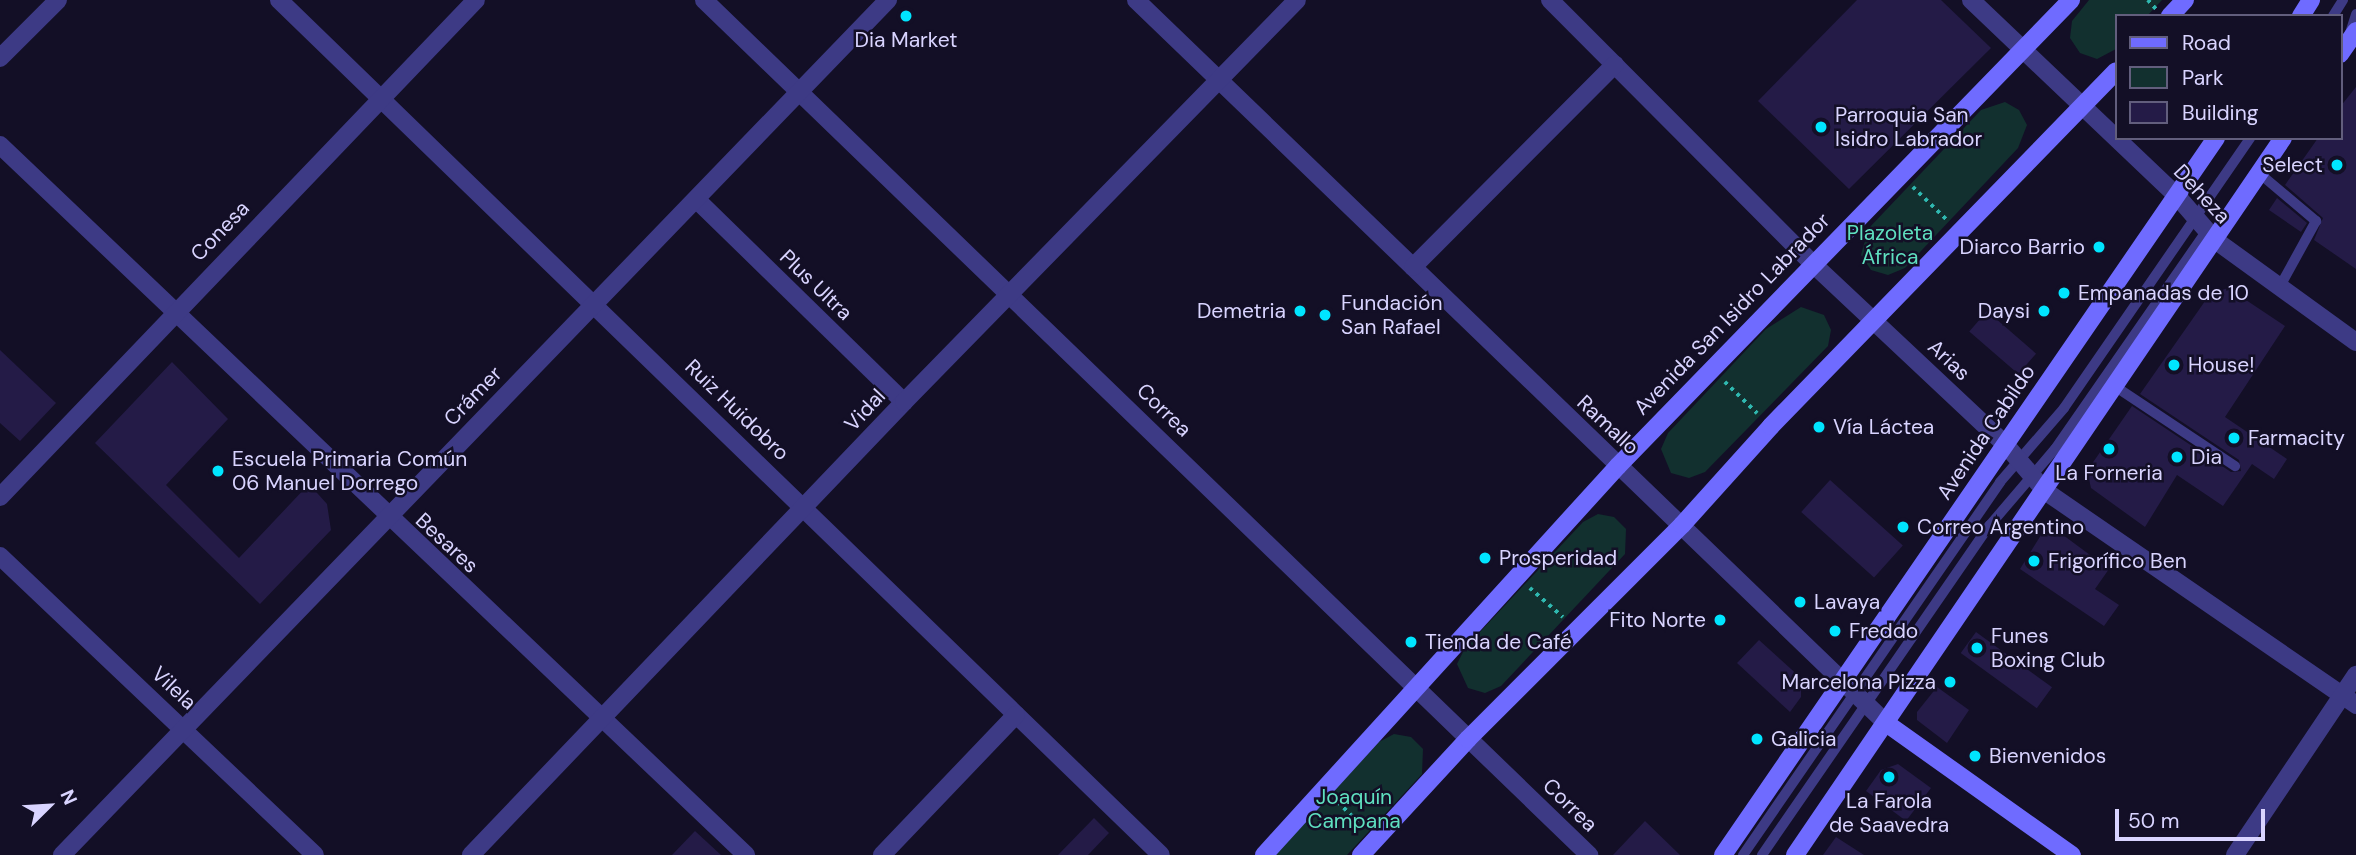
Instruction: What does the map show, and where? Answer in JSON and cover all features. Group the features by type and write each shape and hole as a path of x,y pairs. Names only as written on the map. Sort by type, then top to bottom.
{"street":[{"path":"0,58 58,0"},
{"name":"Ruiz Huidobro","path":"279,0 380,101 805,506 1161,855"},
{"name":"Conesa","path":"0,497 175,310 476,0"},
{"name":"Correa","path":"704,0 1012,294 1589,855"},
{"name":"Crámer","path":"62,855 888,0"},
{"name":"Ramallo","path":"1136,0 1220,78 1853,693 1886,723 2072,855"},
{"name":"Vidal","path":"471,855 904,402 1297,0"},
{"name":"Arias","path":"1550,0 1812,263 2005,444 2045,491 2349,700"},
{"name":"Deheza","path":"1970,0 2114,136"},
{"name":"Avenida San Isidro Labrador","path":"1264,855 1618,466 1812,263 2071,0"},
{"path":"2172,14 2185,0"},
{"path":"1413,267 1615,64"},
{"path":"1362,855 1468,739 1682,525 1771,426 2114,73"},
{"name":"Deheza","path":"2118,140 2177,196 2205,230 2279,289 2356,342"},
{"name":"Avenida Cabildo","path":"1723,855 1853,693 2005,444 2215,140"},
{"path":"1795,855 2116,387 2205,230 2232,211 2282,140"},
{"name":"Besares","path":"0,145 175,310 387,518 746,855"},
{"name":"Plus Ultra","path":"697,200 904,402"},
{"name":"Vilela","path":"0,555 315,855"},
{"path":"2235,855 2349,700 2356,675"},
{"path":"882,855 1016,715"}],"lane":[{"path":"2348,43 2356,14"},
{"path":"1762,855 1853,693 2025,468 2054,449 2205,230 2249,140"},
{"path":"2259,173 2316,221 2279,289"},
{"path":"1742,855 1853,693 2025,468 2064,408 2205,230"},
{"path":"2116,387 2235,466"}],"path":[{"path":"1901,175 1960,232"},
{"path":"1710,369 1771,426"},
{"path":"1518,577 1577,629"},
{"path":"1324,789 1376,839"}],"green space":[{"path":"2089,0 2162,0 2149,14 2114,14 2114,50 2097,59 2080,53 2070,38 2072,21"},
{"name":"Plazoleta África","path":"2005,102 2019,110 2027,125 2018,148 1905,268 1888,275 1871,270 1861,255 1868,229 1981,110"},
{"path":"1801,307 1824,315 1831,330 1828,346 1705,472 1689,478 1671,473 1661,449 1668,433 1766,329"},
{"path":"1598,514 1614,517 1626,529 1625,554 1501,686 1485,693 1468,688 1457,664 1465,648 1583,522"},
{"name":"Joaquín Campana","path":"1394,734 1411,737 1423,749 1422,774 1347,855 1274,855 1379,742"}],"building":[{"path":"1857,0 1941,0 1991,48 1849,189 1758,101"},
{"path":"2356,87 2356,269 2314,240 2323,218 2285,185 2317,140 2342,140 2342,104"},
{"path":"2277,198 2307,223 2301,232 2269,210"},
{"path":"2228,288 2285,326 2225,417 2287,459 2274,479 2252,464 2223,506 2177,475 2145,527 2091,488 2087,471 2132,406 2231,472 2241,471 2239,460 2140,394 2210,294"},
{"path":"1987,311 2036,354 2018,374 1969,331"},
{"path":"0,350 56,403 20,441 0,423"},
{"path":"172,362 228,419 166,485 239,558 309,484 327,504 331,530 260,604 95,443"},
{"path":"1830,480 1903,546 1874,578 1801,512"},
{"path":"2041,535 2063,535 2109,569 2095,589 2119,605 2104,626 2020,569"},
{"path":"1976,632 2052,687 2037,708 1961,653"},
{"path":"1759,640 1801,678 1801,697 1790,712 1737,663"},
{"path":"1937,687 1969,710 1947,743 1917,720 1917,712"},
{"path":"1898,764 1931,788 1906,821 1866,791 1881,770"},
{"path":"1094,818 1109,833 1088,855 1058,855"},
{"path":"1645,821 1680,855 1613,855"},
{"path":"695,831 721,855 672,855"},
{"path":"1836,837 1864,855 1823,855"}],"place":[{"name":"Dia Market","path":"906,16"},
{"name":"Parroquia San Isidro Labrador","path":"1821,127"},
{"name":"Select","path":"2337,165"},
{"name":"Diarco Barrio","path":"2099,247"},
{"name":"Empanadas de 10","path":"2064,293"},
{"name":"Demetria","path":"1300,311"},
{"name":"Daysi","path":"2044,311"},
{"name":"Fundación San Rafael","path":"1325,315"},
{"name":"House!","path":"2174,365"},
{"name":"Vía Láctea","path":"1819,427"},
{"name":"Farmacity","path":"2234,438"},
{"name":"La Forneria","path":"2109,449"},
{"name":"Dia","path":"2177,457"},
{"name":"Escuela Primaria Común 06 Manuel Dorrego","path":"218,471"},
{"name":"Correo Argentino","path":"1903,527"},
{"name":"Prosperidad","path":"1485,558"},
{"name":"Frigorífico Ben","path":"2034,561"},
{"name":"Lavaya","path":"1800,602"},
{"name":"Fito Norte","path":"1720,620"},
{"name":"Freddo","path":"1835,631"},
{"name":"Tienda de Café","path":"1411,642"},
{"name":"Funes Boxing Club","path":"1977,648"},
{"name":"Marcelona Pizza","path":"1950,682"},
{"name":"Galicia","path":"1757,739"},
{"name":"Bienvenidos","path":"1975,756"},
{"name":"La Farola de Saavedra","path":"1889,777"}]}
